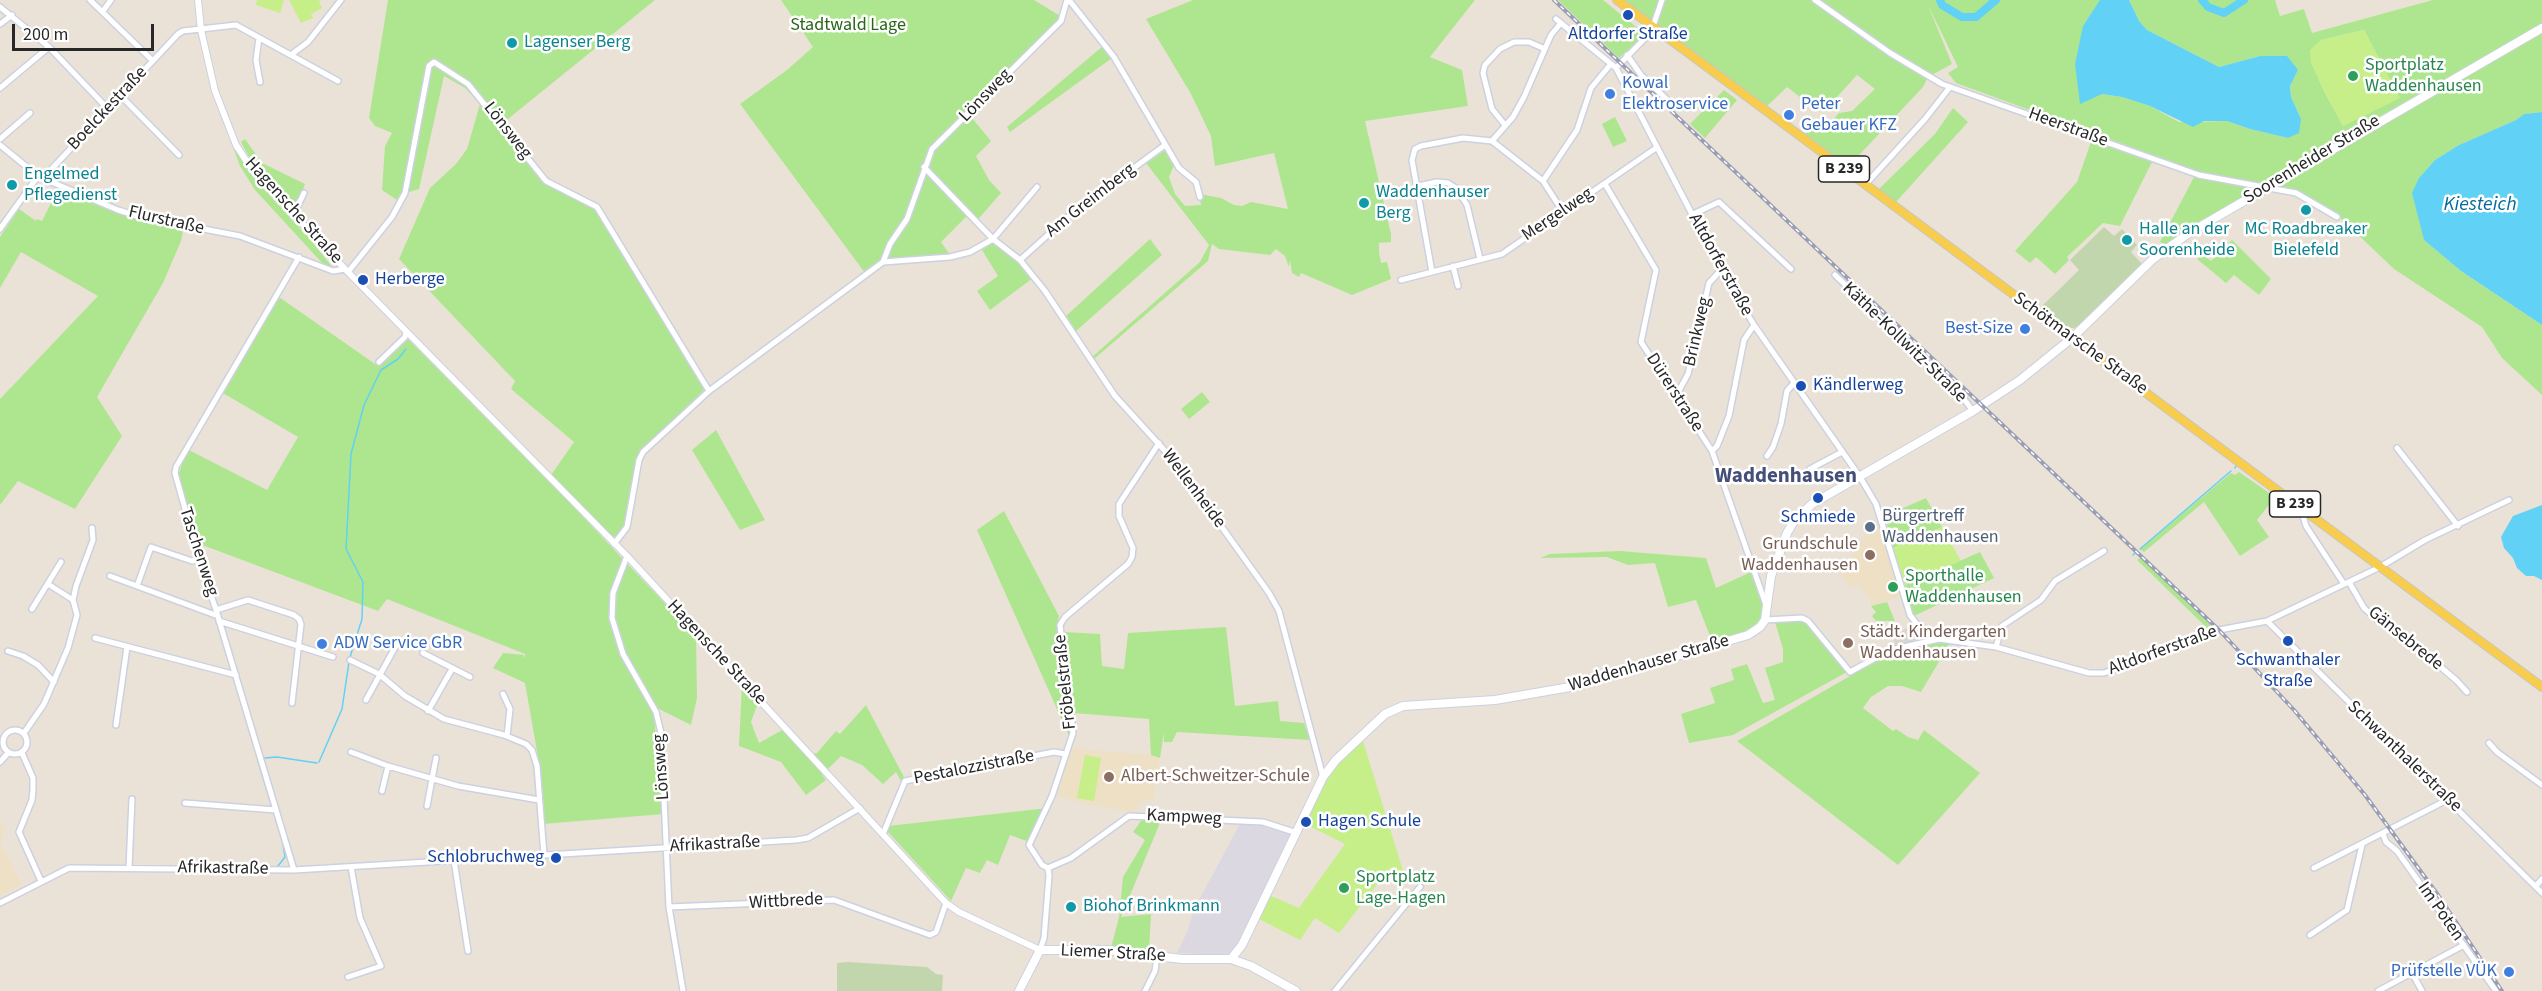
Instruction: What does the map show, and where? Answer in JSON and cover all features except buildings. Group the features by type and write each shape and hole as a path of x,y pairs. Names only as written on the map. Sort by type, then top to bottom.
{"main road":[{"name":"Schötmarsche Straße","path":"1617,0 2542,687"},
{"name":"Soorenheider Straße","path":"2072,338 2171,245 2542,28"},
{"path":"1765,620 1771,576 1787,533 1794,521 1812,504 1973,411 2020,380 2072,338"},
{"name":"Waddenhauser Straße","path":"1231,959 1242,945 1323,777 1336,760 1385,714 1402,706 1495,700 1576,686 1665,662 1748,635 1760,627 1765,620"},
{"name":"Liemer Straße","path":"1019,991 1040,951 1106,950 1213,961 1231,959"},
{"path":"1231,959 1251,966 1296,991"}],"street":[{"path":"90,0 153,61"},
{"path":"103,11 111,0"},
{"name":"Hagensche Straße","path":"198,0 201,30 215,91 236,145 252,171 293,216 627,556 946,903 959,912 1040,951"},
{"path":"292,54 308,42 341,0"},
{"path":"1068,0 1114,57 1179,168 1192,177 1199,189 1200,197"},
{"name":"Lönsweg","path":"614,544 627,527 639,460 643,452 709,391 883,262 890,244 907,219 932,149 1060,21 1068,0"},
{"path":"1543,181 1577,130 1591,88 1647,38 1662,0"},
{"name":"Heerstraße","path":"1815,0 1890,53 1950,87 2199,175 2295,193 2337,217"},
{"path":"0,7 49,47 108,109"},
{"path":"0,24 12,15"},
{"name":"Altdorferstraße","path":"1545,49 1559,21 1613,67 1721,270 1754,325 1860,477 1876,504 1910,615 1916,623 1939,639 1996,647 2097,674 2219,630 2266,621 2380,567 2425,540 2509,500"},
{"name":"Boelckestraße","path":"45,176 180,32 236,25 338,81"},
{"path":"259,38 256,60 260,82"},
{"path":"1492,141 1505,125 1528,90 1545,49 1529,42 1514,42 1500,49 1485,65 1483,73 1491,109 1505,125"},
{"path":"0,88 49,47"},
{"path":"1627,55 1641,75 1675,107"},
{"name":"Lönsweg","path":"346,270 392,217 405,193 429,66 434,63 468,84 546,181 597,207 709,391"},
{"path":"1865,184 1925,119 1950,87"},
{"path":"121,96 179,155"},
{"path":"0,139 30,113"},
{"path":"1432,272 1412,160 1415,149 1463,138 1492,141 1543,181 1563,212"},
{"path":"0,145 38,176 1,224"},
{"name":"Am Greimberg","path":"1020,260 1070,215 1165,145"},
{"name":"Mergelweg","path":"1401,280 1502,254 1656,148"},
{"name":"Wellenheide","path":"924,167 993,239 1020,260 1045,291 1115,396 1159,443 1240,551 1279,610 1323,777"},
{"name":"Flurstraße","path":"38,176 45,176 49,181 141,217 240,237 333,271 346,270"},
{"path":"1418,186 1437,182 1448,183 1456,188 1467,205 1480,259"},
{"name":"Dürerstraße","path":"1605,184 1656,270 1641,342 1712,451 1767,608"},
{"path":"883,262 950,257 970,252 993,239 1037,187"},
{"path":"293,216 304,193"},
{"path":"1691,215 1719,202 1791,269"},
{"name":"Taschenweg","path":"294,870 178,489 176,467 299,257"},
{"path":"1453,266 1458,286"},
{"name":"Brinkweg","path":"1676,396 1688,374 1709,283 1721,270"},
{"name":"Käthe-Kollwitz-Straße","path":"1835,275 1960,394 1973,411"},
{"path":"1712,451 1717,446 1729,416 1744,340 1754,325"},
{"path":"378,362 405,337 406,332"},
{"path":"1767,456 1773,447 1787,391 1794,383"},
{"name":"Fröbelstraße","path":"1048,868 1042,865 1029,846 1052,796 1073,733 1060,625 1065,617 1128,564 1132,557 1133,548 1119,516 1119,504 1159,443"},
{"path":"2397,448 2458,526"},
{"path":"1810,469 1842,452"},
{"name":"Gänsebrede","path":"2303,516 2306,526 2364,608 2435,662 2467,692"},
{"path":"24,733 44,704 68,648 77,615 74,600 79,574 93,540 93,528"},
{"path":"137,586 151,547 192,561 199,559"},
{"path":"1996,647 2002,626 2041,600 2055,581 2104,551"},
{"name":"Lönsweg","path":"627,556 613,593 612,618 623,654 656,712 659,723 669,907 683,991"},
{"path":"33,609 60,562"},
{"path":"110,576 333,657"},
{"path":"48,584 74,600"},
{"path":"218,616 248,600 294,615 301,624 292,703"},
{"path":"1765,620 1802,618 1808,621 1850,672 1890,650 1939,639"},
{"name":"Schwanthalerstraße","path":"2266,621 2542,893"},
{"path":"95,638 236,675"},
{"path":"366,700 398,642"},
{"path":"116,725 127,647"},
{"path":"8,651 23,656 38,665 54,682"},
{"path":"423,653 470,677"},
{"path":"350,660 379,674 428,711 458,724 507,736 526,744 532,750 537,766 544,855"},
{"path":"428,711 452,669"},
{"path":"503,694 510,709 507,736"},
{"path":"15,730 24,733 27,743 22,753 15,755 8,753 2,742 5,733 15,730"},
{"path":"2489,743 2497,752 2542,785"},
{"path":"351,752 388,766 463,787 539,800"},
{"name":"Pestalozzistraße","path":"883,834 905,781 1054,752 1065,754"},
{"path":"0,762 8,753"},
{"path":"22,753 29,764 33,778 33,790 32,800 19,832 41,881"},
{"path":"428,806 436,758"},
{"path":"382,791 388,766"},
{"path":"129,868 132,799"},
{"path":"2314,868 2447,800"},
{"path":"185,803 276,810"},
{"name":"Afrikastraße","path":"0,903 69,868 294,870 796,840 808,838 860,808"},
{"name":"Kampweg","path":"1048,868 1071,858 1129,816 1263,822 1297,833"},
{"name":"Im Poten","path":"2384,834 2386,842 2397,851 2496,991"},
{"path":"2310,934 2347,910 2362,845"},
{"path":"454,860 468,951"},
{"path":"348,977 381,966 360,918 351,867"},
{"path":"1040,951 1044,938 1048,868"},
{"path":"2536,886 2542,879"},
{"path":"1335,991 1420,887"},
{"name":"Wittbrede","path":"669,907 834,900 930,935 936,932 946,903"},
{"path":"2378,991 2464,945"},
{"path":"1145,991 1155,971 1157,956"},
{"path":"2412,973 2422,991"}],"shaded area":[{"name":"Grundschule Waddenhausen","path":"1880,530 1900,597 1871,606 1871,601 1858,584 1850,588 1840,572 1864,537"},
{"path":"1913,624 1931,636 1896,646 1892,637"},
{"name":"Albert-Schweitzer-Schule","path":"1070,748 1151,755 1160,758 1153,800 1144,799 1134,812 1094,806 1055,795"},
{"path":"0,820 5,828 1,845 22,884 0,896"},
{"path":"1241,822 1262,823 1290,834 1232,955 1177,953 1188,930 1194,909"}],"green space":[{"path":"257,0 284,0 280,13 256,5"},
{"path":"289,0 322,0 319,1 322,8 311,14 313,18 301,23"},
{"path":"388,0 655,0 503,123 486,102 480,105 545,184 595,209 704,390 638,455 625,526 614,538 551,475 574,442 511,389 515,381 399,259 430,188 456,164 467,149 480,104 465,88 444,76 419,189 406,193 397,200 382,190 385,146 392,133 375,126 369,118"},
{"name":"Stadtwald Lage","path":"781,0 1034,0 1062,17 967,112 991,141 976,156 989,180 1001,193 974,224 966,217 941,242 951,256 887,258 928,170 933,151 962,118 930,148 921,169 925,173 914,192 906,217 882,260 865,273 740,104 787,70 813,47"},
{"path":"1193,0 1475,0 1430,57 1462,70 1468,106 1365,121 1391,234 1391,242 1379,243 1379,253 1381,263 1387,262 1391,279 1352,295 1301,273 1299,277 1292,273 1290,260 1289,267 1285,256 1276,249 1270,255 1219,249 1212,244 1208,261 1094,359 1092,357 1200,262 1209,245 1146,163 1166,150 1174,165 1169,177 1175,194 1185,206 1201,205 1199,194 1221,198 1234,205 1242,206 1251,202 1288,209 1274,153 1215,166 1211,136 1191,94 1146,19"},
{"path":"1558,0 1603,0 1645,34 1619,58"},
{"path":"1621,0 1812,0 1825,10 1817,0 2101,0 2083,26 2102,94 2122,97 2150,106 2179,122 2227,121 2288,138 2301,119 2291,97 2290,85 2298,70 2260,56 2219,67 2147,30 2139,21 2129,0 2275,0 2280,16 2304,9 2312,33 2433,0 2542,0 2542,24 2347,135 2266,186 2199,172 1956,83 1948,73 1958,67 1928,5 1952,64 1928,77 1923,87 1848,167 1804,135 1812,126 1821,133 1839,113 1852,111 1875,89 1857,75 1827,108 1821,101 1813,107 1787,87 1766,107","holes":["2364,30 2399,98 2343,126 2311,62 2321,40"]},
{"name":"Sportplatz Waddenhausen","path":"2364,30 2400,98 2343,126 2311,62 2310,50 2321,40"},
{"path":"2542,31 2542,112 2524,114 2516,120 2459,145 2435,160 2419,178 2424,240 2461,271 2542,325 2542,395 2502,358 2482,327 2394,269 2333,211 2299,192 2272,187"},
{"path":"1103,46 1112,58 1010,132 1007,127"},
{"path":"1724,90 1737,100 1705,138 1690,124"},
{"path":"1953,108 1968,122 1896,202 1878,190 1935,134"},
{"path":"1615,117 1627,141 1613,147 1602,124"},
{"path":"226,128 238,153 262,187 310,239 333,268 324,265 255,190 240,166"},
{"path":"245,139 262,163 305,184 295,211 269,184 250,159 241,142"},
{"path":"2092,139 2152,162 2120,226 2103,223 2067,257 2069,260 2055,274 2036,257 2030,263 2015,251 2077,182"},
{"path":"2194,177 2258,190 2165,245 2160,242"},
{"path":"57,191 139,219 184,227 181,241 163,283 97,397 122,436 75,509 18,481 0,505 0,399 98,296 21,252 0,288 0,237 19,209 36,221 37,219 42,221"},
{"path":"2104,227 2114,236 2122,229 2137,245 2131,252 2143,265 2084,322 2074,328 2068,328 2040,308 2079,270 2070,260"},
{"path":"1150,239 1162,255 1076,331 1066,316"},
{"path":"2232,240 2271,279 2259,295 2234,275 2226,283 2197,259 2202,254 2211,261"},
{"path":"993,243 1021,264 1033,278 990,310 977,291 998,276 982,250"},
{"path":"279,297 378,366 405,336 566,499 696,636 697,698 691,725 647,703 654,716 663,814 543,824 538,757 525,683 493,668 503,653 524,655 525,659 525,654 387,599 378,611 197,543 178,476 187,449 267,490 298,437 221,392"},
{"path":"1202,392 1210,402 1189,419 1181,409"},
{"path":"716,430 765,520 740,530 692,450"},
{"path":"2239,472 2275,497 2257,520 2269,537 2240,556 2204,502 2144,552 2140,549 2231,473 2235,475"},
{"path":"1926,498 1942,527 1893,548 1885,516"},
{"path":"1004,511 1059,616 1057,625 1072,732 1070,738 977,530"},
{"path":"1942,527 1961,561 1905,585 1893,548"},
{"path":"1620,551 1706,558 1716,588 1751,572 1763,606 1763,619 1759,625 1747,633 1713,644 1696,600 1668,607 1655,563 1628,565 1607,557 1540,558 1550,554"},
{"path":"1980,552 1994,578 1914,616 1905,585"},
{"path":"2141,557 2213,627 2208,629 2137,560"},
{"path":"1887,602 1895,621 1876,621 1872,616 1876,612 1871,606"},
{"path":"1801,621 1807,623 1847,672 1733,735 1689,743 1681,714 1715,703 1710,688 1734,680 1731,669 1747,664 1763,703 1775,700 1765,668 1783,662 1783,649 1775,622"},
{"path":"1226,627 1235,706 1278,701 1280,721 1304,723 1310,740 1177,732 1172,742 1164,742 1164,732 1160,758 1151,755 1149,719 1073,713 1064,632 1100,634 1102,666 1124,669 1128,633"},
{"path":"1942,642 1950,643 1921,692 1902,686 1888,686 1871,697 1863,708 1893,731 1896,729 1908,737 1918,740 1924,730 1980,773 1898,865 1737,741 1890,653"},
{"path":"742,684 759,700 751,722 759,743 784,729 809,755 817,753 836,731 840,734 866,705 905,779 902,783 896,772 883,784 862,765 841,756 822,775 826,780 806,795 781,762 739,746"},
{"path":"1362,738 1404,874 1390,868 1339,933 1315,918 1300,940 1257,918 1269,895 1299,908 1345,844 1305,824 1324,784 1339,762"},
{"path":"1085,755 1101,758 1094,801 1077,798"},
{"path":"1048,808 1032,843 1010,835 998,865 987,860 980,873 966,868 951,901 888,832 888,826"},
{"path":"1143,818 1162,818 1121,917 1151,914 1149,951 1111,948 1119,917 1123,877 1145,840 1133,832"},
{"path":"837,963 927,967 936,974 943,975 942,991 837,991"}],"water":[{"path":"2100,0 2129,0 2139,21 2147,30 2219,67 2260,56 2287,56 2298,70 2290,86 2291,97 2301,119 2299,133 2288,138 2227,121 2204,121 2193,127 2150,106 2122,97 2102,94 2080,104 2075,64 2083,26"},
{"name":"Kiesteich","path":"2542,112 2542,325 2461,271 2424,240 2412,193 2419,178 2435,160 2459,145 2516,120 2524,114"},
{"path":"2542,505 2542,580 2534,576 2526,576 2517,568 2513,558 2504,548 2501,537 2513,516"}],"waterway":[{"path":"1940,0 1942,5 1962,17 1976,17 1996,0"},
{"path":"2202,0 2208,7 2224,13 2244,0"},
{"path":"350,657 362,619 363,582 346,549 351,454 364,405 381,370 398,359 406,349"},
{"path":"2140,549 2231,471"},
{"path":"2133,555 2136,552"},
{"path":"319,762 342,709 349,662"},
{"path":"264,758 277,757 317,763"},
{"path":"258,761 272,807"},
{"path":"274,813 282,840"},
{"path":"278,866 285,857 283,844"}],"railway":[{"path":"1554,0 2219,630 2294,710 2365,795 2438,895 2502,991"}],"place":[{"name":"Altdorfer Straße","path":"1628,15"},
{"name":"Lagenser Berg","path":"512,43"},
{"name":"Sportplatz Waddenhausen","path":"2353,76"},
{"name":"Kowal Elektroservice","path":"1610,94"},
{"name":"Peter Gebauer KFZ","path":"1789,115"},
{"name":"Engelmed Pflegedienst","path":"12,185"},
{"name":"Waddenhauser Berg","path":"1364,203"},
{"name":"MC Roadbreaker Bielefeld","path":"2306,210"},
{"name":"Halle an der Soorenheide","path":"2127,240"},
{"name":"Herberge","path":"363,280"},
{"name":"Best-Size","path":"2025,329"},
{"name":"Kändlerweg","path":"1801,386"},
{"name":"Schmiede","path":"1818,498"},
{"name":"Bürgertreff Waddenhausen","path":"1870,527"},
{"name":"Grundschule Waddenhausen","path":"1870,555"},
{"name":"Sporthalle Waddenhausen","path":"1893,587"},
{"name":"Schwanthaler Straße","path":"2288,641"},
{"name":"Städt. Kindergarten Waddenhausen","path":"1848,643"},
{"name":"ADW Service GbR","path":"322,644"},
{"name":"Albert-Schweitzer-Schule","path":"1109,777"},
{"name":"Hagen Schule","path":"1306,822"},
{"name":"Schlobruchweg","path":"556,858"},
{"name":"Sportplatz Lage-Hagen","path":"1344,888"},
{"name":"Biohof Brinkmann","path":"1071,907"},
{"name":"Prüfstelle VÜK","path":"2509,972"}],"district":[{"name":"Waddenhausen","path":"1786,477"}]}
